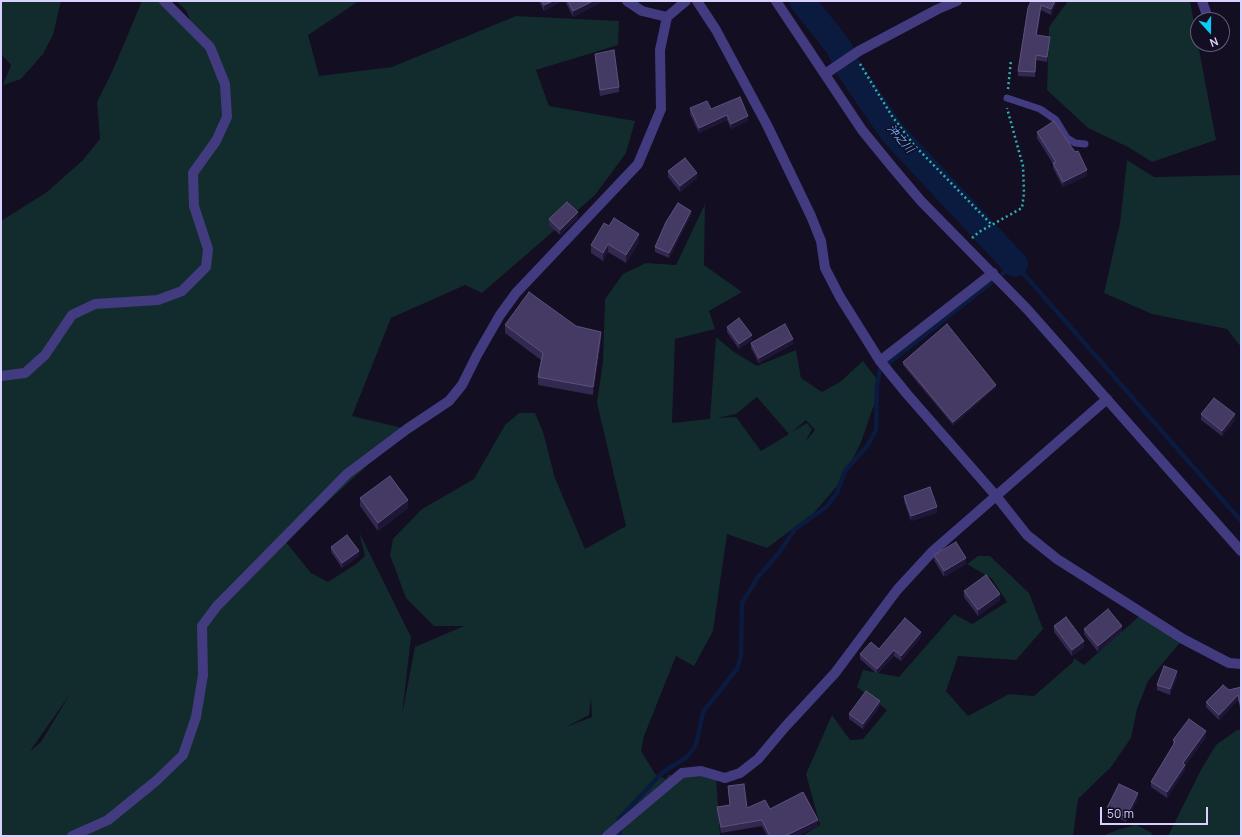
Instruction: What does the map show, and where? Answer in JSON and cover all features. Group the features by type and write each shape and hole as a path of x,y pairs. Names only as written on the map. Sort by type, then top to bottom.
{"street":[{"path":"1,376 25,373 45,355 72,315 95,304 158,300 182,291 206,268 208,249 194,206 193,173 216,141 227,117 225,84 210,47 164,1"},
{"path":"627,1 642,11 667,17"},
{"path":"72,836 108,820 156,781 183,755 196,717 203,674 202,626 216,606 347,474 407,429 449,402 462,385 485,342 516,293 638,164 661,109 660,50 667,17 686,1"},
{"path":"697,1 716,30 767,126 811,216 821,241 825,268 840,297 880,361 997,497 1027,535 1057,559 1183,639 1229,663 1241,664"},
{"path":"776,1 862,130 893,168 921,201 993,273 1241,550"},
{"path":"825,74 936,5 957,1"},
{"path":"1202,1 1206,12"},
{"path":"880,361 993,273"},
{"path":"607,836 682,773 701,771 725,778 740,773 758,759 784,727 835,673 897,590 933,551 997,497 1107,399"}],"lane":[{"path":"1007,98 1040,109 1056,120 1067,138 1075,143 1084,144"}],"path":[{"path":"854,55 892,116 914,145 992,225"},
{"path":"964,244 979,232 1022,208 1024,193 1023,166 1008,115 1007,98 1011,60"}],"green space":[{"path":"1,1 61,1 53,35 43,54 21,79 3,85 11,65 1,54"},
{"path":"142,1 161,1 195,32 186,10 176,1 359,1 308,35 319,76 392,67 516,16 619,21 618,45 536,70 549,106 635,121 626,153 595,195 482,293 465,285 391,318 352,416 407,429 285,541 311,573 328,582 356,564 365,556 359,532 411,637 402,715 415,647 464,626 434,626 406,598 390,555 393,539 422,509 474,479 505,425 519,413 535,413 543,432 555,478 585,549 626,526 597,403 603,361 605,299 623,274 646,263 676,265 705,204 704,265 742,292 709,311 715,329 675,339 672,423 710,419 716,337 734,352 757,366 796,350 801,378 822,392 840,382 863,361 876,378 875,402 861,442 844,478 813,514 767,548 727,534 713,631 694,666 676,656 644,736 641,751 656,775 666,779 668,775 716,776 720,836 1,836 1,221 47,192 82,161 100,139 97,102 112,72","holes":["757,397 789,434 761,451 736,417 717,418 736,414","806,420 815,430 805,442 812,429 807,423 792,432","70,694 41,742 30,751","591,698 592,717 566,727 589,715"]},
{"path":"1068,1 1190,1 1192,12 1190,12 1190,52 1200,52 1216,140 1152,162 1128,147 1088,128 1047,90 1049,27"},
{"path":"1127,160 1154,177 1241,175 1241,347 1227,329 1152,314 1104,293 1120,223"},
{"path":"978,556 990,556 1029,593 1043,629 1016,660 958,656 946,691 968,716 1009,694 1034,696 1073,662 1074,658 1084,665 1143,613 1183,639 1148,681 1137,709 1131,738 1111,767 1078,799 1073,836 802,836 820,825 806,774 832,715 850,740 863,739 887,710 857,687 863,670 899,677 954,614 972,624 1007,602 992,579 967,564"},
{"path":"1237,730 1241,730 1241,836 1168,836 1202,768 1216,745"},
{"path":"1136,825 1152,833 1151,836 1102,836 1117,830"}],"building":[{"path":"542,1 553,1 544,5"},
{"path":"568,1 593,1 573,11"},
{"path":"1031,1 1055,1 1051,9 1041,5 1036,35 1050,37 1047,57 1036,55 1035,72 1018,71 1028,8"},
{"path":"614,50 619,87 600,90 595,54"},
{"path":"740,97 748,116 731,124 727,115 699,128 690,108 707,101 711,109"},
{"path":"1054,121 1075,152 1078,151 1087,170 1063,182 1053,163 1056,162 1037,132"},
{"path":"685,158 697,173 680,186 668,171"},
{"path":"567,202 578,212 560,230 549,219"},
{"path":"678,203 691,211 669,253 655,247 666,222"},
{"path":"614,218 639,234 626,255 608,244 603,253 591,245 604,223 609,226"},
{"path":"529,292 576,326 601,332 593,387 538,377 543,353 505,325"},
{"path":"739,318 752,335 739,344 727,327"},
{"path":"785,324 793,339 759,358 751,343"},
{"path":"947,324 996,385 953,422 903,362"},
{"path":"1214,398 1235,414 1222,431 1201,414"},
{"path":"390,476 408,500 378,523 360,498"},
{"path":"930,487 937,507 911,516 904,496"},
{"path":"347,535 359,551 342,563 331,547"},
{"path":"956,542 966,558 944,571 934,555"},
{"path":"986,575 1000,594 978,610 964,591"},
{"path":"1108,609 1122,626 1098,646 1084,629"},
{"path":"1066,617 1084,641 1072,650 1054,626"},
{"path":"905,618 921,632 901,656 894,650 877,669 860,654 871,642 879,649"},
{"path":"1164,666 1177,671 1170,689 1157,685"},
{"path":"1223,685 1229,690 1241,687 1241,707 1238,695 1219,715 1206,702"},
{"path":"866,691 880,701 863,724 849,714"},
{"path":"1189,719 1206,731 1183,763 1185,765 1167,792 1151,782 1175,742 1173,740"},
{"path":"744,784 747,808 765,800 770,809 803,792 818,820 785,836 770,836 762,820 721,827 717,807 730,805 728,786"},
{"path":"1119,784 1138,793 1126,817 1107,808"}],"waterway":[{"name":"沖之川","path":"802,1 838,46 849,69 892,132 1015,264"},
{"path":"620,836 619,819 663,772 687,757 696,745 703,712 737,669 741,656 742,603 758,577 778,554 795,529 826,507 837,493 845,471 868,445 876,430 877,385 880,370 1015,264 1241,521"}]}
